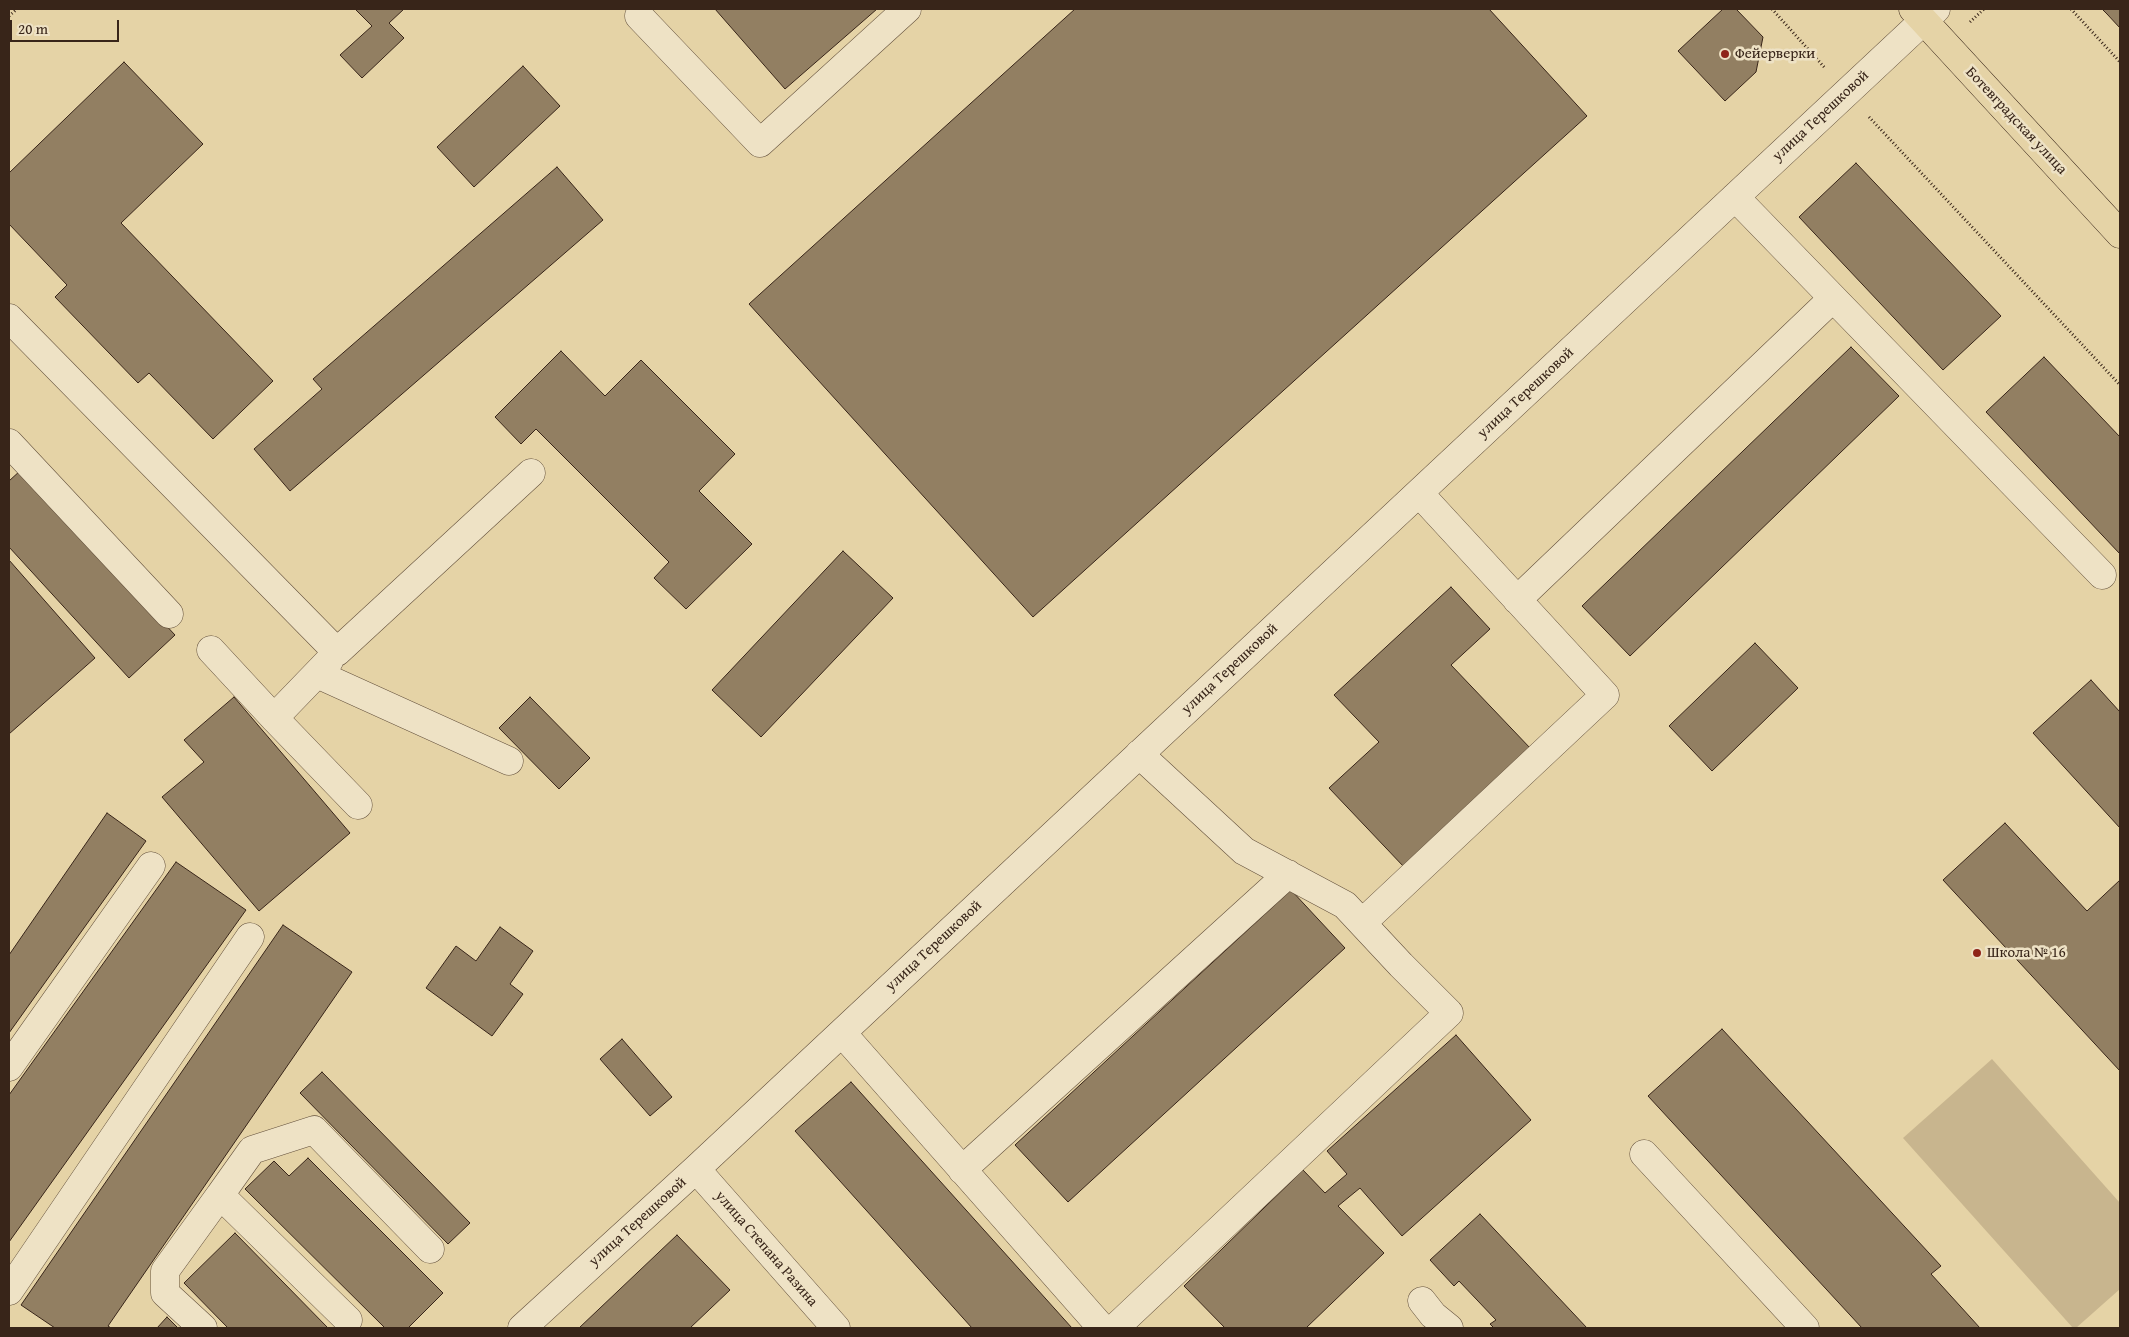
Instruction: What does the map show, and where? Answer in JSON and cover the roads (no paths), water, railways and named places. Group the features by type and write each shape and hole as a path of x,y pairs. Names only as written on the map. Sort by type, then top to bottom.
{"main road":[{"name":"Ботевградская улица","path":"1924,13 2120,234"}],"street":[{"path":"639,16 760,143 907,9"},
{"name":"улица Терешковой","path":"522,1328 842,1033 1847,92 1924,13"},
{"path":"1735,197 2102,575"},
{"path":"1517,600 1833,298"},
{"path":"9,318 337,652"},
{"path":"9,443 169,614"},
{"path":"274,718 337,652 531,473"},
{"path":"1362,923 1605,695 1419,493"},
{"path":"211,650 358,805"},
{"path":"317,674 509,761"},
{"path":"1115,1328 1449,1013 1400,965 1345,905 1244,851 1140,754"},
{"path":"9,1068 150,866"},
{"path":"962,1170 1288,874"},
{"path":"9,1291 250,937"},
{"path":"842,1033 1102,1328"},
{"path":"203,1328 165,1293 165,1271 252,1150 314,1130 430,1249"},
{"path":"1644,1154 1805,1328"},
{"name":"улица Степана Разина","path":"696,1169 836,1328"},
{"path":"220,1195 348,1320"},
{"path":"1422,1301 1433,1315 1449,1328"}],"place":[{"name":"Фейерверки","path":"1725,54"},
{"name":"Школа № 16","path":"1977,953"}]}
